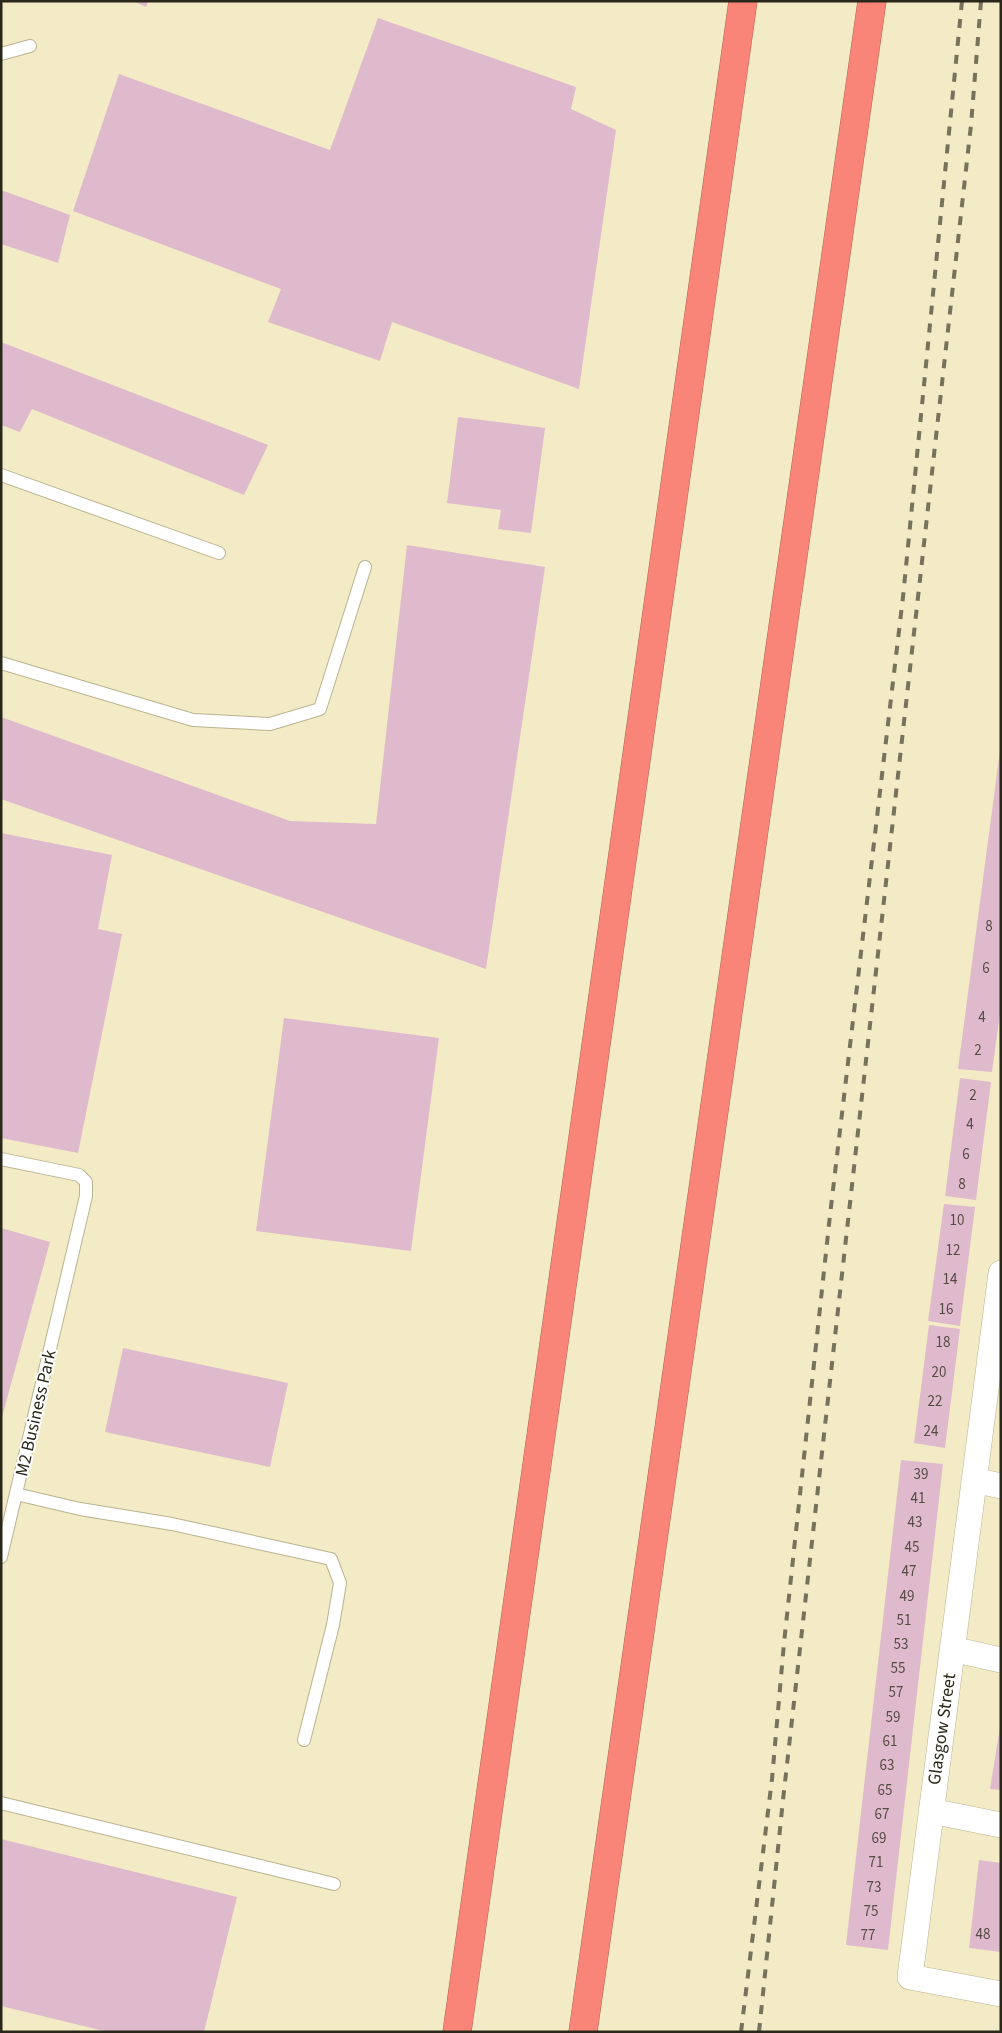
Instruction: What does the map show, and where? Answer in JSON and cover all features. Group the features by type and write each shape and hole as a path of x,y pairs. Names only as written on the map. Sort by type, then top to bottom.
{"highway":[{"path":"457,2032 743,1"},
{"path":"583,2032 872,1"}],"street":[{"name":"Glasgow Street","path":"1001,1273 910,1977 1001,1994"},
{"path":"974,1480 1001,1486"},
{"path":"952,1650 1001,1660"},
{"path":"931,1811 1001,1825"}],"lane":[{"path":"1,54 30,46"},
{"path":"1,475 219,552"},
{"path":"1,663 193,720 270,724 320,709 365,567"},
{"name":"M2 Business Park","path":"1,1158 78,1175 86,1182 86,1196 1,1557"},
{"path":"16,1494 80,1509 172,1524 331,1559 340,1583 333,1625 304,1740"},
{"path":"1,1803 334,1884"}],"building":[{"path":"133,1 148,1 146,7"},
{"path":"378,18 576,87 571,109 616,130 579,389 392,322 380,361 268,322 281,289 73,211 119,74 330,150"},
{"path":"1,190 70,215 58,263 1,244"},
{"path":"1,342 268,445 244,495 32,409 20,432 1,425"},
{"path":"458,417 545,428 531,533 498,529 501,510 447,503"},
{"path":"407,545 545,567 486,969 1,799 1,717 290,821 376,824"},
{"path":"1000,750 1001,1006 992,1072 958,1069"},
{"path":"1,833 112,855 98,929 122,934 78,1153 1,1138"},
{"path":"284,1018 439,1038 411,1251 256,1231"},
{"path":"960,1078 991,1082 976,1200 945,1196"},
{"path":"944,1204 975,1207 960,1326 928,1321"},
{"path":"1,1228 50,1242 2,1417 1,1417"},
{"path":"929,1325 960,1329 945,1448 914,1443"},
{"path":"123,1348 288,1383 270,1467 105,1432"},
{"path":"901,1460 943,1464 888,1950 846,1945"},
{"path":"1001,1727 1001,1790 990,1789"},
{"path":"1,1839 237,1897 204,2032 108,2032 1,2006"},
{"path":"979,1860 1001,1863 1001,1952 969,1948"}],"railway":[{"path":"741,2032 772,1779 784,1643 830,1215 903,597 962,1"},
{"path":"759,2032 783,1800 971,125 981,1"}]}
